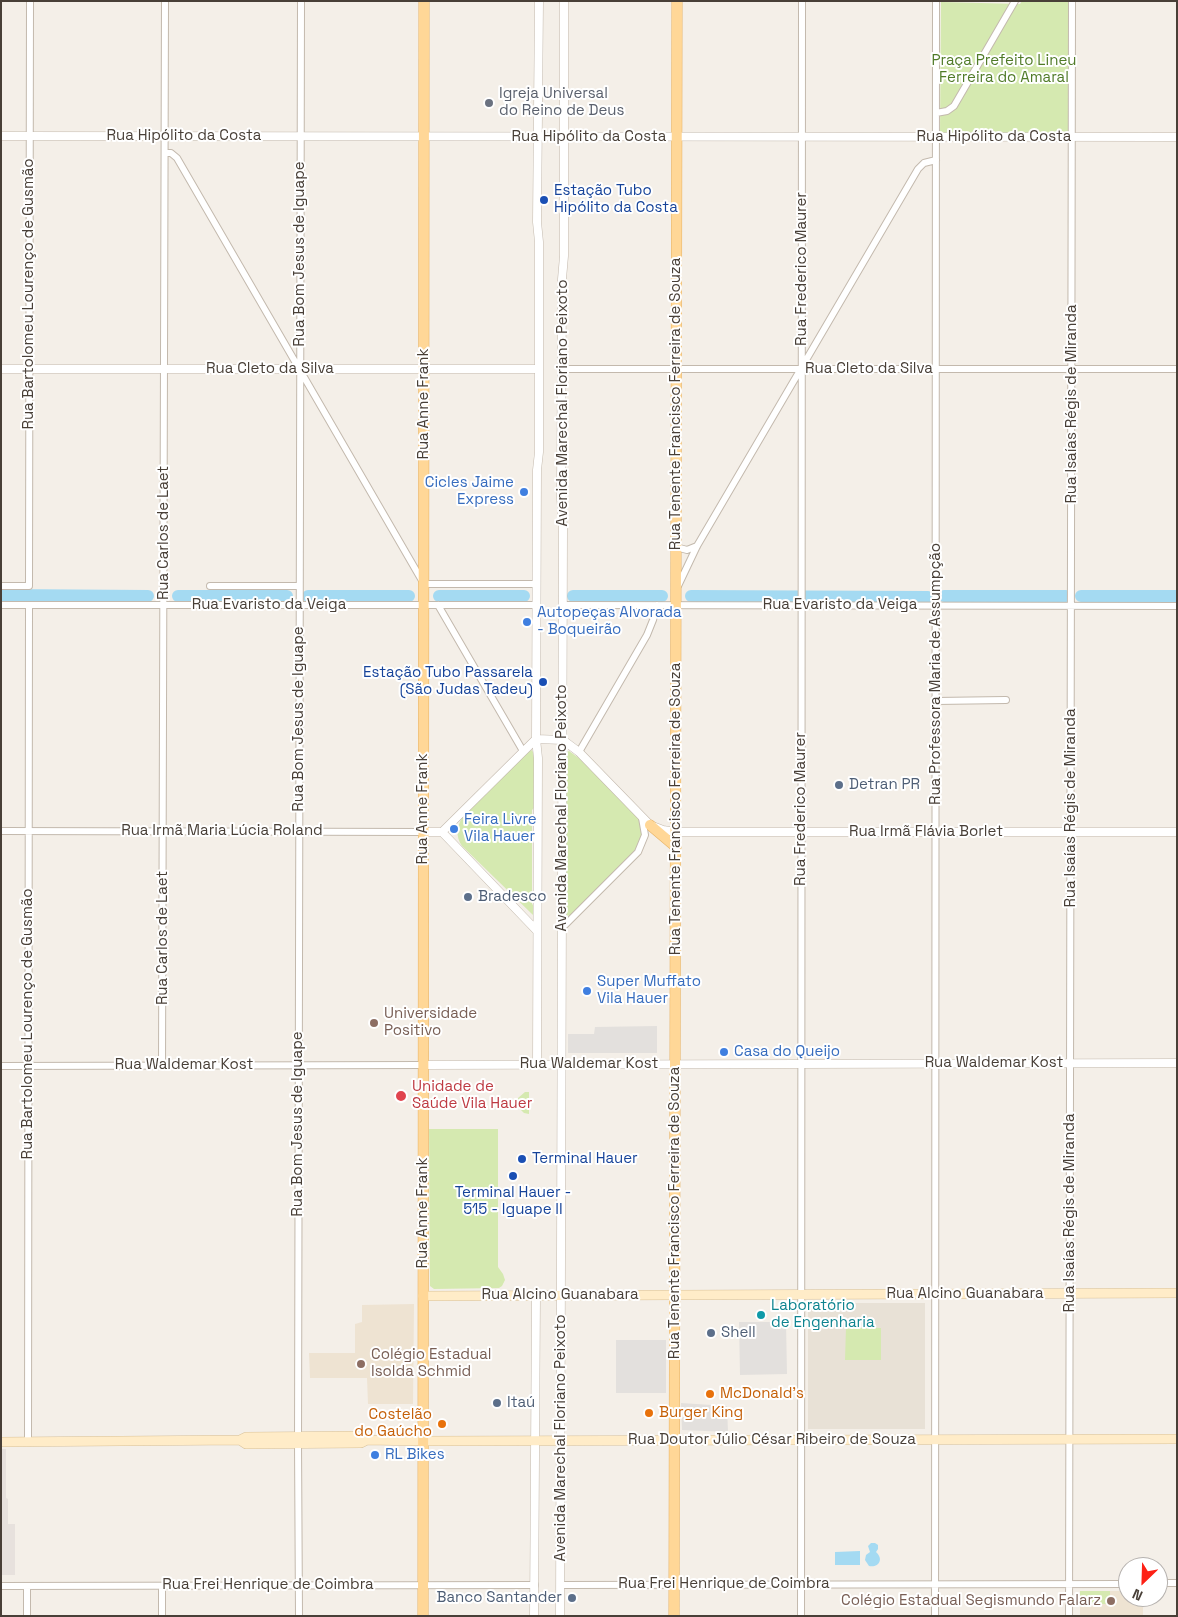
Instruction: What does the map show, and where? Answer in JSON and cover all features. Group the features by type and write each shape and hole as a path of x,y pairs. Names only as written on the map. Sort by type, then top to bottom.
{"main road":[{"name":"Rua Anne Frank","path":"422,1616 424,1"},
{"name":"Rua Tenente Francisco Ferreira de Souza","path":"674,1616 676,1"},
{"path":"650,825 676,846"},
{"name":"Rua Alcino Guanabara","path":"423,1296 1177,1293"},
{"name":"Rua Doutor Júlio César Ribeiro de Souza","path":"1,1442 240,1440 246,1437 298,1440 361,1436 367,1440 423,1441 1177,1439"}],"street":[{"name":"Rua Bartolomeu Lourenço de Gusmão","path":"1,586 29,586 30,1"},
{"name":"Rua Carlos de Laet","path":"162,1066 165,1"},
{"name":"Rua Bom Jesus de Iguape","path":"299,1616 298,1065 301,1"},
{"name":"Avenida Marechal Floriano Peixoto","path":"537,1064 538,758 536,739 536,605 539,369 539,1"},
{"name":"Avenida Marechal Floriano Peixoto","path":"560,1616 563,605 561,498 562,279 564,256 564,1"},
{"name":"Rua Frederico Maurer","path":"801,1616 802,1"},
{"name":"Rua Professora Maria de Assumpção","path":"935,1616 936,1"},
{"path":"936,113 947,111 954,106 1015,1"},
{"name":"Rua Isaías Régis de Miranda","path":"1069,1616 1072,1"},
{"name":"Rua Hipólito da Costa","path":"1,136 1177,137"},
{"path":"165,153 171,153 177,158 424,584 537,584"},
{"path":"676,590 697,546 918,169 924,164 936,160"},
{"name":"Rua Cleto da Silva","path":"1,369 539,369"},
{"name":"Rua Cleto da Silva","path":"562,369 1177,369"},
{"path":"676,547 687,550 697,546"},
{"name":"Rua Evaristo da Veiga","path":"210,586 299,586"},
{"name":"Rua Evaristo da Veiga","path":"563,605 802,603 936,606 1177,606"},
{"name":"Rua Evaristo da Veiga","path":"1,605 536,605"},
{"name":"Rua Bartolomeu Lourenço de Gusmão","path":"28,1442 29,605"},
{"path":"438,605 523,751"},
{"path":"578,752 647,635 658,605"},
{"path":"936,701 1006,700"},
{"path":"538,930 442,832 523,751 536,739 562,740 578,752 650,825"},
{"path":"562,928 638,852 645,835 642,817"},
{"name":"Rua Irmã Flávia Borlet","path":"650,825 676,832 1177,832"},
{"name":"Rua Irmã Maria Lúcia Roland","path":"1,831 442,832"},
{"name":"Rua Waldemar Kost","path":"1,1066 1177,1063"},
{"name":"Avenida Marechal Floriano Peixoto","path":"534,1616 536,1295"},
{"name":"Rua Frei Henrique de Coimbra","path":"560,1585 1118,1584"},
{"name":"Rua Frei Henrique de Coimbra","path":"1,1586 535,1585"},
{"path":"27,1616 28,1586"},
{"path":"162,1586 162,1616"}],"shaded area":[{"path":"657,1026 657,1053 568,1053 568,1034 594,1034 595,1027"},
{"path":"808,1303 925,1303 925,1429 808,1429"},
{"name":"Colégio Estadual Isolda Schmid","path":"414,1304 413,1404 368,1404 367,1378 310,1378 309,1353 355,1353 355,1324 362,1322 362,1305"},
{"path":"739,1322 786,1322 787,1374 740,1375"},
{"path":"616,1340 666,1340 666,1393 616,1393"},
{"path":"681,1403 727,1406 728,1432 682,1430"},
{"path":"1,1449 6,1449 8,1524 15,1524 15,1575 1,1575"},
{"name":"Colégio Estadual Segismundo Falarz","path":"1080,1591 1118,1591 1118,1607 1143,1607 1143,1616 1080,1616"}],"green space":[{"name":"Praça Prefeito Lineu Ferreira do Amaral","path":"1022,1 1068,1 1068,134 940,134 941,2 1020,4"},
{"path":"532,750 534,755 535,807 532,810 532,904 535,907 533,915 462,846 458,838 459,824 463,816"},
{"path":"569,751 580,759 637,816 642,832 638,847 568,916 566,914 566,755"},
{"path":"525,1092 529,1092 529,1114 524,1113 518,1107 518,1098"},
{"path":"429,1129 498,1129 498,1267 505,1280 499,1288 434,1289 430,1286"},
{"path":"846,1327 881,1328 881,1360 845,1360"},
{"path":"1080,1591 1110,1591 1110,1604 1080,1604"}],"water":[{"path":"871,1543 878,1545 876,1552 880,1560 875,1566 869,1566 865,1560 866,1555 870,1552 868,1546"},
{"path":"860,1551 860,1565 835,1565 835,1552"}],"waterway":[{"path":"1,595 148,596"},
{"path":"178,596 287,596"},
{"path":"308,596 409,596"},
{"path":"439,596 524,596"},
{"path":"573,596 662,596"},
{"path":"691,596 928,597"},
{"path":"944,596 1066,596"},
{"path":"1081,596 1177,596"}],"place":[{"name":"Igreja Universal do Reino de Deus","path":"489,103"},
{"name":"Estação Tubo Hipólito da Costa","path":"544,200"},
{"name":"Cicles Jaime Express","path":"524,492"},
{"name":"Autopeças Alvorada - Boqueirão","path":"527,622"},
{"name":"Estação Tubo Passarela (São Judas Tadeu)","path":"543,682"},
{"name":"Detran PR","path":"839,785"},
{"name":"Feira Livre Vila Hauer","path":"454,829"},
{"name":"Bradesco","path":"468,897"},
{"name":"Super Muffato Vila Hauer","path":"587,991"},
{"name":"Universidade Positivo","path":"374,1023"},
{"name":"Casa do Queijo","path":"724,1052"},
{"name":"Unidade de Saúde Vila Hauer","path":"401,1096"},
{"name":"Terminal Hauer","path":"522,1159"},
{"name":"Terminal Hauer - 515 - Iguape II","path":"513,1176"},
{"name":"Laboratório de Engenharia","path":"761,1315"},
{"name":"Shell","path":"711,1333"},
{"name":"Colégio Estadual Isolda Schmid","path":"361,1364"},
{"name":"McDonald's","path":"710,1394"},
{"name":"Itaú","path":"497,1403"},
{"name":"Burger King","path":"649,1413"},
{"name":"Costelão do Gaúcho","path":"442,1424"},
{"name":"RL Bikes","path":"375,1455"},
{"name":"Banco Santander","path":"572,1598"},
{"name":"Colégio Estadual Segismundo Falarz","path":"1111,1601"}]}
